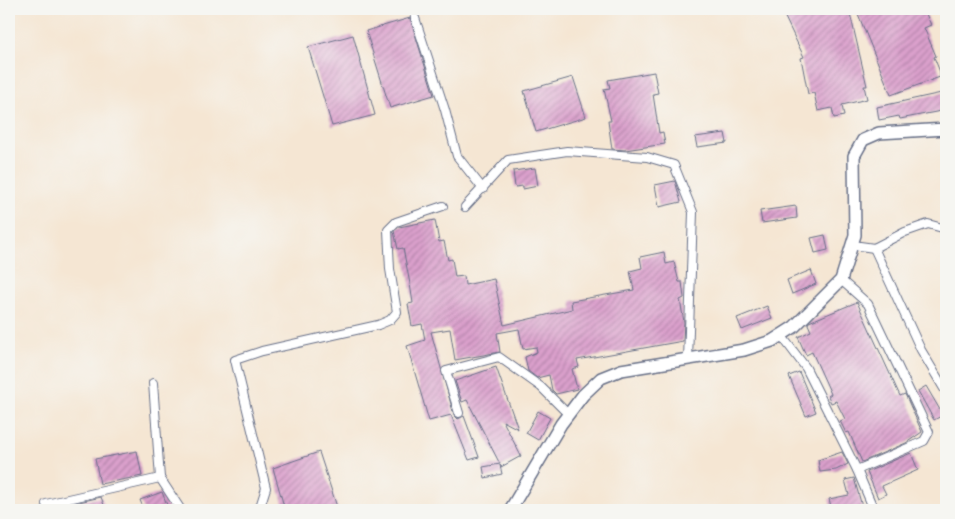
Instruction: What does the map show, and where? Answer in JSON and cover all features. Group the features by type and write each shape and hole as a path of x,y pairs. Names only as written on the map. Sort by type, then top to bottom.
{"main road":[{"path":"510,510 568,414 583,395 601,378 621,370 744,350 772,340 794,327 842,280 853,245 854,156 863,140 880,133 946,129"}],"street":[{"path":"415,18 445,110 457,156 482,189"},
{"path":"465,208 508,160 567,151 647,157 674,165 693,212 688,360"},
{"path":"259,510 266,488 236,360 262,351 378,325 390,320 397,312 390,269 388,230 396,222 443,206"},
{"path":"853,245 874,248 905,232 928,224 946,229"},
{"path":"874,248 921,350 946,392"},
{"path":"842,280 868,304 929,432 924,441 856,470"},
{"path":"781,335 806,368 874,510"},
{"path":"459,413 446,371 499,357 540,387 568,414"},
{"path":"153,383 160,478 181,510"},
{"path":"49,510 46,504 160,478"}],"building":[{"path":"781,9 849,9 867,86 864,86 867,99 842,105 844,116 834,118 832,108 818,111 814,93 808,94 801,58 804,57"},
{"path":"856,9 899,9 926,14 931,25 924,28 936,56 934,57 940,77 891,95"},
{"path":"410,18 434,95 390,108 366,31"},
{"path":"353,35 375,115 332,126 308,47"},
{"path":"654,72 658,93 653,94 659,133 663,132 665,144 625,150 612,149 608,121 611,121 604,89 610,88 608,80"},
{"path":"573,77 586,117 536,132 524,91"},
{"path":"946,92 946,110 900,119 899,116 879,120 877,107"},
{"path":"725,133 727,143 697,147 695,137"},
{"path":"535,168 538,186 523,189 523,186 515,187 513,171"},
{"path":"675,181 681,202 659,207 655,185"},
{"path":"796,206 797,218 762,223 760,211"},
{"path":"435,220 439,242 444,241 448,260 452,259 455,277 464,276 465,285 494,279 504,325 572,309 571,301 634,290 630,271 642,268 640,257 664,252 666,264 674,262 679,282 682,282 684,298 680,300 684,322 683,341 577,360 579,367 572,369 577,389 556,394 552,390 549,375 537,378 528,371 525,357 537,352 536,347 523,349 519,329 497,333 500,352 455,360 450,329 431,332 454,415 458,419 464,416 479,457 469,460 451,415 429,421 407,346 425,340 422,324 412,326 408,304 413,303 410,284 403,248 398,249 394,231 399,227"},
{"path":"825,235 828,250 815,253 811,238"},
{"path":"811,270 816,284 792,294 787,280"},
{"path":"857,302 900,396 905,394 922,432 906,443 862,462 849,432 846,433 840,421 845,419 836,401 831,403 828,396 831,394 812,352 806,355 798,337 811,331 809,322"},
{"path":"767,306 772,318 742,330 737,318"},
{"path":"496,367 518,429 503,421 521,456 501,467 500,465 502,474 485,478 483,467 500,464 467,400 462,402 455,381"},
{"path":"799,372 816,412 806,416 789,376"},
{"path":"926,386 943,415 934,420 918,391"},
{"path":"538,411 550,418 538,440 526,433"},
{"path":"137,451 142,476 100,484 95,459"},
{"path":"319,452 338,510 285,510 273,468"},
{"path":"842,452 848,464 836,470 820,472 818,460"},
{"path":"911,453 918,470 882,486 886,494 878,498 867,472"},
{"path":"854,478 863,510 832,510 829,499 849,495 845,480"},
{"path":"162,492 169,510 144,510 140,500"},
{"path":"101,497 106,510 60,510 79,502"}]}
